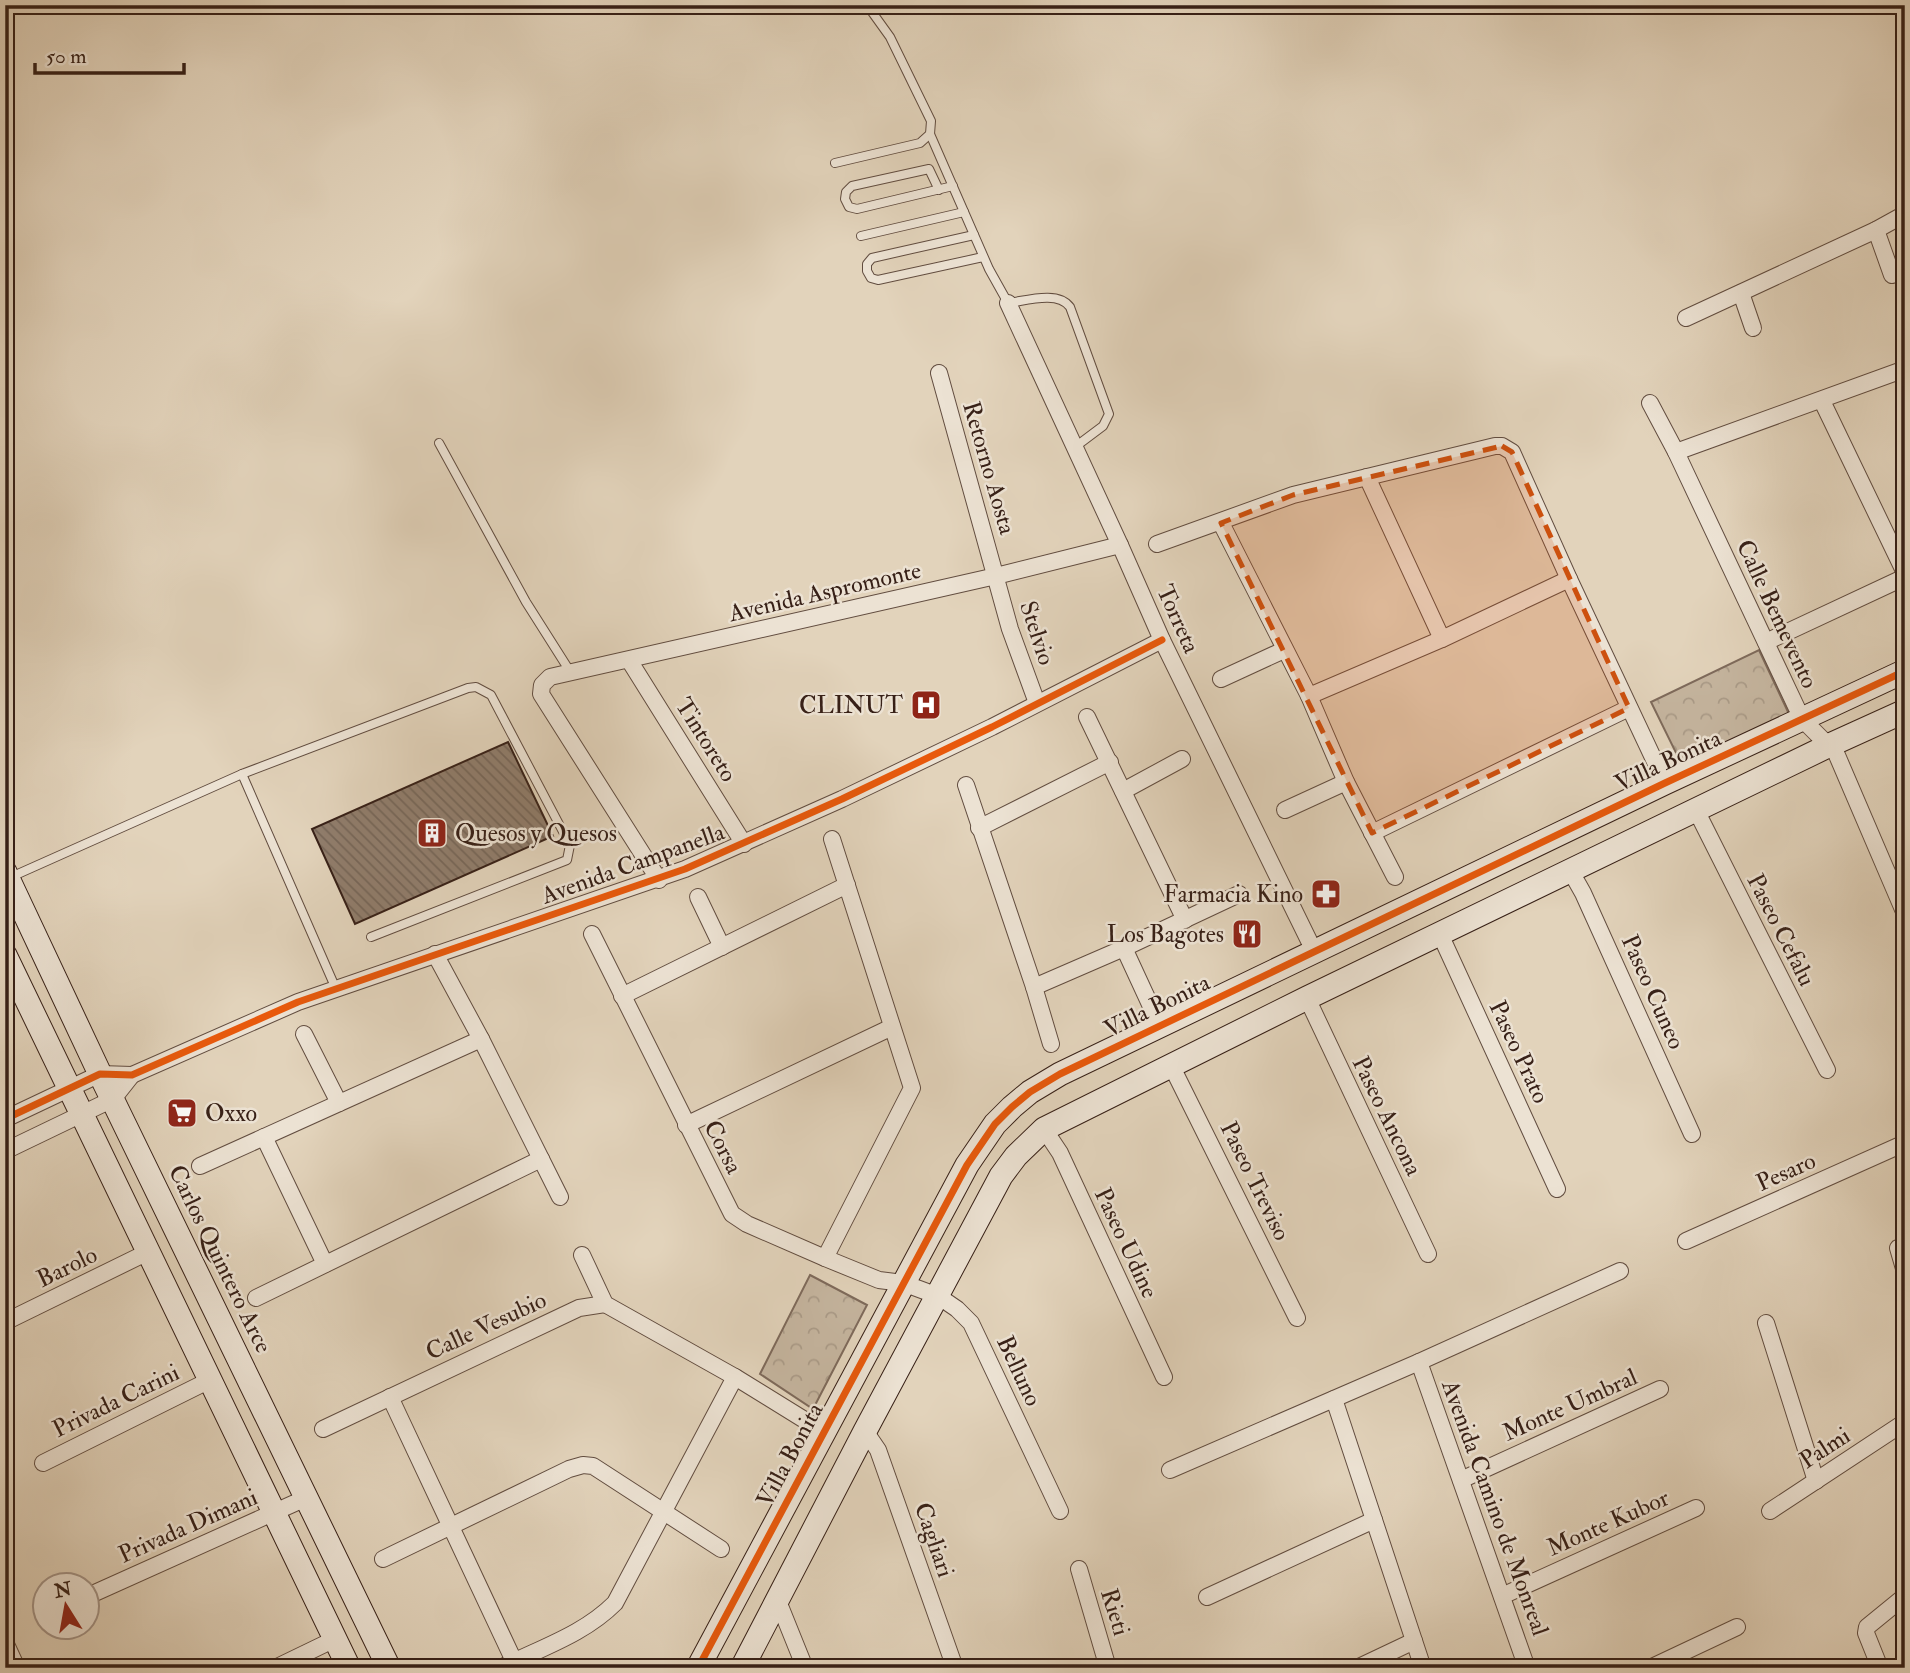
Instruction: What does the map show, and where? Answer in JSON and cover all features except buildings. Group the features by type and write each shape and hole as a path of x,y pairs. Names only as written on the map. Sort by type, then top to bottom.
{"street":[{"path":"1686,318 1905,214"},
{"path":"1876,230 1892,275"},
{"path":"1741,293 1753,328"},
{"name":"Torreta","path":"1008,303 1162,640 1314,951"},
{"path":"1676,452 1905,369"},
{"name":"Retorno Aosta","path":"939,373 996,576"},
{"path":"1766,642 1905,575 1822,401"},
{"name":"Calle Bemevento","path":"1650,403 1676,452 1802,719 1836,753 1905,914"},
{"path":"1157,544 1293,495 1496,446 1508,448 1513,452 1569,579 1665,783"},
{"path":"1367,477 1443,639"},
{"path":"1221,523 1309,696 1346,782 1395,877"},
{"name":"Avenida Aspromonte","path":"659,880 541,694 542,685 551,677 996,576 1120,545"},
{"name":"Stelvio","path":"996,576 1010,629 1037,703"},
{"path":"1309,696 1443,639 1569,579"},
{"name":"Avenida Campanella","path":"100,1074 132,1075 298,1002 659,880 744,844 980,733 1162,640"},
{"path":"1221,679 1284,650"},
{"name":"Tintoreto","path":"629,660 744,844"},
{"name":"Villa Bonita","path":"698,1668 967,1165 995,1124 1030,1092 1060,1074 1314,951 1905,671"},
{"path":"1372,833 1629,708"},
{"path":"742,1668 1001,1176 1044,1129 1570,870 1905,711"},
{"path":"1087,717 1185,920"},
{"path":"1123,791 1182,759"},
{"path":"979,828 1110,762"},
{"path":"1285,810 1346,782"},
{"path":"966,785 1051,1044"},
{"name":"Paseo Cefalu","path":"1696,810 1827,1070"},
{"path":"825,1258 911,1093 911,1079 832,839"},
{"name":"Paseo Cuneo","path":"1570,870 1583,893 1692,1134"},
{"name":"Carlos Quintero Arce","path":"7,875 100,1074 389,1668"},
{"path":"622,996 847,885"},
{"path":"1034,987 1239,894"},
{"path":"698,897 722,947"},
{"name":"Corsa","path":"592,934 732,1214 747,1224 879,1280 903,1283"},
{"name":"Paseo Prato","path":"1440,934 1557,1189"},
{"path":"1124,948 1160,1026"},
{"path":"435,954 560,1197"},
{"path":"5,955 349,1668"},
{"name":"Paseo Ancona","path":"1307,998 1428,1254"},
{"path":"686,1125 892,1027"},
{"path":"304,1034 340,1103"},
{"path":"200,1166 481,1039"},
{"name":"Paseo Treviso","path":"1171,1065 1297,1318"},
{"path":"5,1119 100,1074"},
{"name":"Avenida Campanella","path":"113,1099 132,1075"},
{"path":"5,1151 113,1099"},
{"name":"Paseo Udine","path":"1044,1129 1060,1153 1164,1377"},
{"path":"264,1137 325,1264"},
{"name":"Pesaro","path":"1686,1241 1905,1143"},
{"path":"256,1298 541,1159"},
{"path":"1898,1248 1905,1272"},
{"name":"Barolo","path":"5,1322 148,1252"},
{"path":"582,1255 605,1304 735,1377 824,1432"},
{"path":"1170,1470 1419,1363 1620,1271"},
{"name":"Belluno","path":"903,1283 939,1296 971,1323 1060,1511"},
{"name":"Calle Vesubio","path":"323,1429 579,1308 605,1304"},
{"path":"1766,1322 1816,1481"},
{"name":"Avenida Camino de Monreal","path":"1419,1363 1528,1668"},
{"path":"390,1397 452,1527 507,1665 581,1630 600,1618 615,1603 735,1377"},
{"name":"Privada Carini","path":"43,1463 210,1380"},
{"name":"Monte Umbral","path":"1461,1480 1661,1389"},
{"path":"1334,1399 1423,1668"},
{"name":"Palmi","path":"1770,1511 1905,1422"},
{"name":"Cagliari","path":"865,1431 878,1450 955,1668"},
{"path":"383,1559 569,1469 583,1465 593,1466 721,1549"},
{"name":"Privada Dimani","path":"102,1590 306,1497"},
{"name":"Monte Kubor","path":"1502,1595 1696,1508"},
{"path":"1207,1597 1374,1520"},
{"name":"Rieti","path":"1079,1569 1108,1668"},
{"path":"1880,1668 1866,1633 1867,1627 1905,1596"},
{"path":"778,1601 805,1668"},
{"path":"1650,1668 1737,1627"},
{"path":"275,1668 335,1639"},
{"path":"1357,1668 1414,1641"},
{"path":"5,1642 17,1668"}],"lane":[{"path":"867,5 896,49 931,121 930,134 983,257 1008,303 1055,297 1064,300 1070,307 1109,414 1103,426 1075,447"},
{"path":"835,163 920,143 930,134"},
{"path":"939,190 929,169 918,170 852,186 846,191 845,199 849,207 857,209 939,190 953,186"},
{"path":"861,236 964,212"},
{"path":"974,235 872,258 867,264 867,271 871,278 878,280 983,257"},
{"path":"439,443 526,602 570,673"},
{"path":"7,875 242,774 476,687 491,695 570,845 568,860 371,937"},
{"path":"242,774 336,989"}],"highlighted area":[{"path":"1502,446 1512,452 1629,708 1372,833 1221,523 1293,495"}],"green space":[{"path":"1759,650 1789,714 1682,765 1651,702"},
{"path":"810,1275 867,1305 813,1409 760,1374"}],"cycle path":[{"path":"5,1119 100,1074 132,1075 298,1002 685,869 842,799 992,727 1162,640"},
{"path":"698,1668 967,1165 995,1124 1030,1092 1060,1074 1665,783 1905,671"}],"place":[{"name":"CLINUT","path":"926,705"},
{"name":"Quesos y Quesos","path":"432,833"},
{"name":"Farmacia Kino","path":"1326,894"},
{"name":"Los Bagotes","path":"1247,934"},
{"name":"Oxxo","path":"182,1113"}]}
